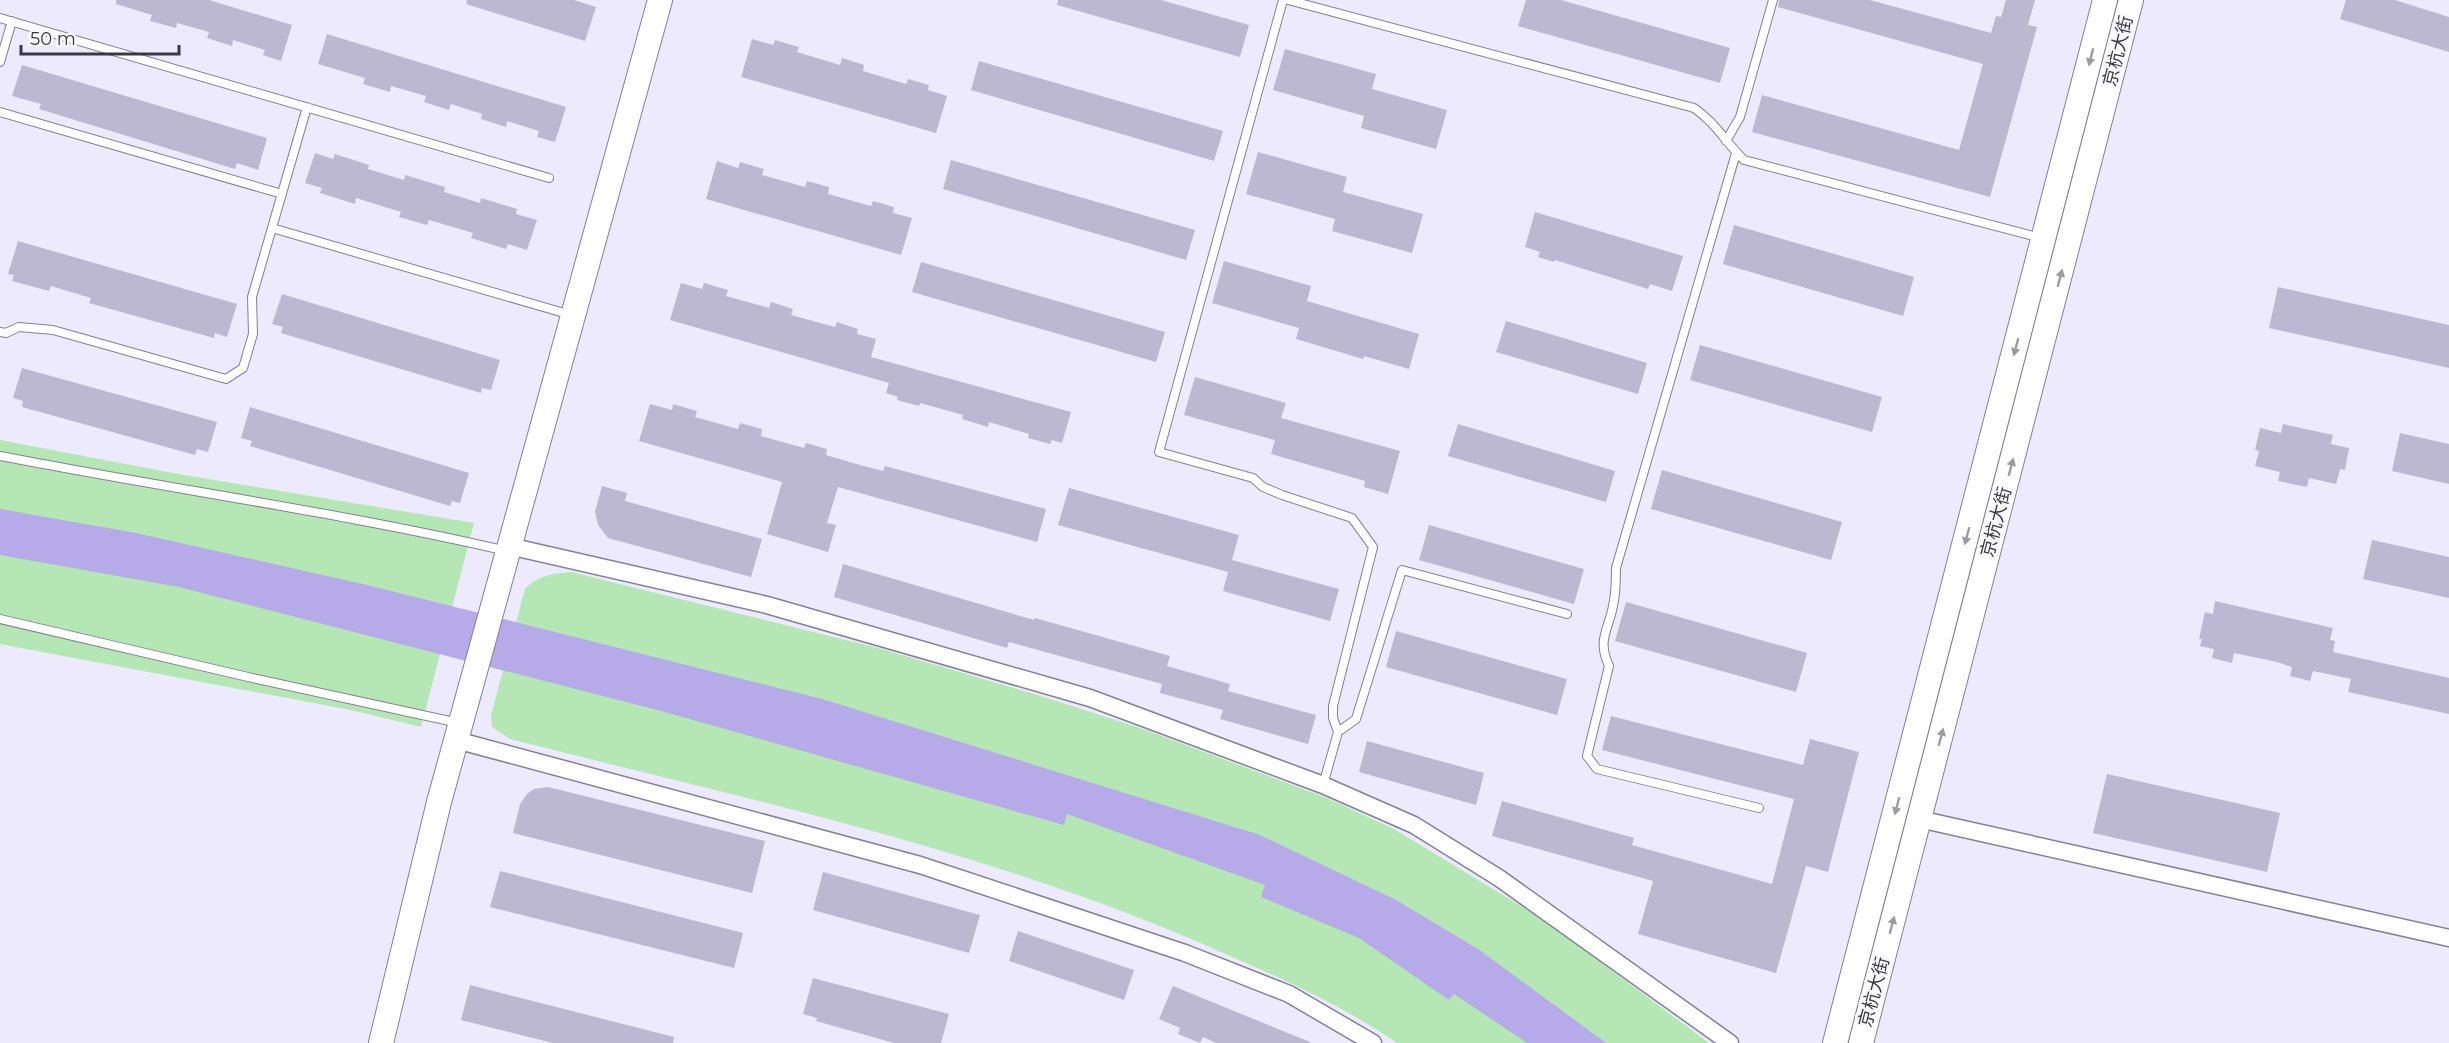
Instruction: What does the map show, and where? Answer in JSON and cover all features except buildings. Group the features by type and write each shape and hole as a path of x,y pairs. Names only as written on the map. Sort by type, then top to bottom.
{"main road":[{"path":"381,1043 439,802 660,0"},
{"name":"京杭大街","path":"1835,1043 2105,0"},
{"name":"京杭大街","path":"1861,1043 2131,0"}],"street":[{"path":"509,549 767,605 1090,698 1323,785 1413,825 1499,878 1730,1043"},
{"path":"458,731 920,865 1185,953 1289,994 1373,1043"},
{"path":"1919,819 2449,938"}],"lane":[{"path":"1283,0 1159,452 1253,478 1263,487 1282,495 1352,518 1373,547 1333,706 1333,718 1338,732 1323,785"},
{"path":"1288,0 1694,108 1715,126 1744,160 2044,239"},
{"path":"1726,141 1740,117 1773,0"},
{"path":"0,18 549,178"},
{"path":"0,62 12,21"},
{"path":"0,332 6,333 19,327 53,330 226,380 243,368 253,334 252,297 307,107"},
{"path":"0,112 282,194"},
{"path":"1736,153 1616,568 1617,589 1604,639 1603,652 1609,666 1587,756 1597,769 1759,808"},
{"path":"272,228 573,315"},
{"path":"0,456 338,515 509,549"},
{"path":"1338,732 1356,719 1402,570 1568,614"},
{"path":"0,619 248,677 458,731"}],"green space":[{"path":"0,440 178,474 474,523 421,727 351,710 0,644"},
{"path":"571,572 878,648 1041,696 1146,730 1327,798 1394,829 1541,918 1709,1043 1397,1043 1311,993 1266,972 1135,916 1048,885 870,830 510,739 492,727 491,715 525,589 540,578"}],"shaded area":[{"path":"0,509 136,533 367,585 822,699 1260,835 1396,900 1478,949 1606,1043 1527,1043 1454,994 1449,1000 1359,938 1261,897 1265,885 1067,814 1064,825 665,712 179,587 0,555"}]}
